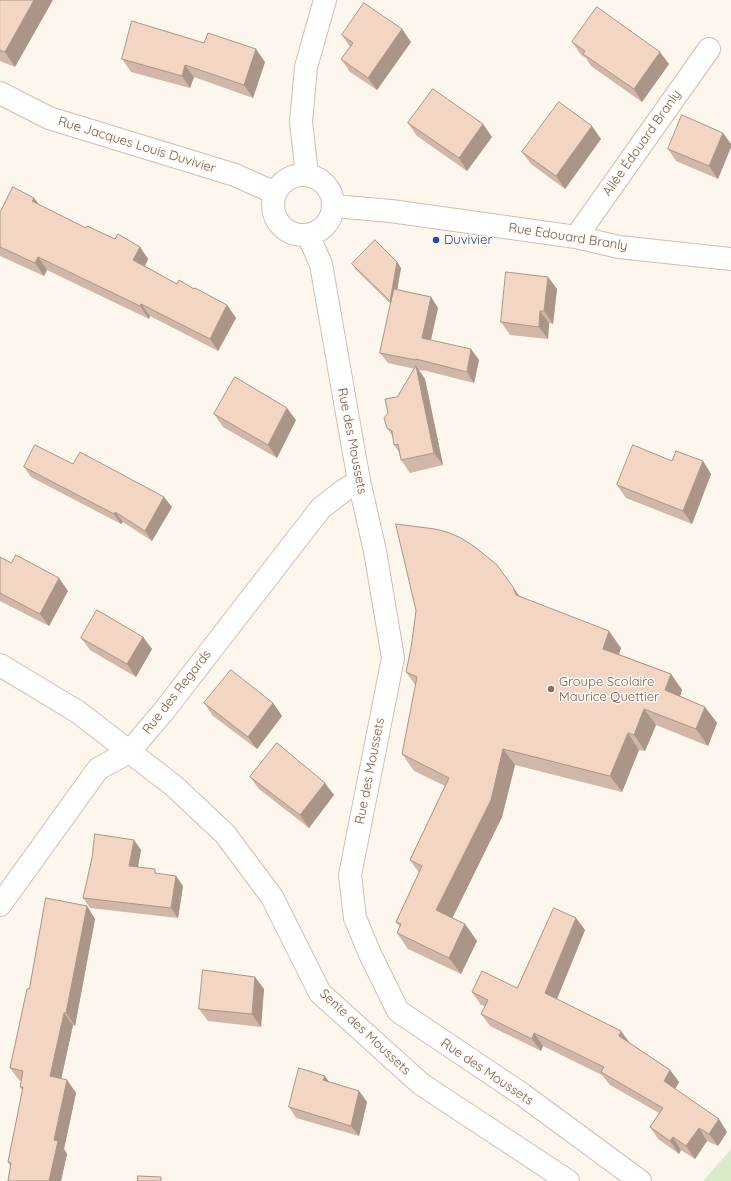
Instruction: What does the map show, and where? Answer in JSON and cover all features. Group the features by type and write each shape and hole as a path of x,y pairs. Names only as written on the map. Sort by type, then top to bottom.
{"street":[{"path":"307,174 301,122 306,67 325,0"},
{"name":"Allée Édouard Branly","path":"576,237 709,49"},
{"name":"Rue Jacques Louis Duvivier","path":"0,93 49,118 235,175 275,193"},
{"path":"307,174 318,178 327,185 332,194 334,206 332,216 326,225 318,231 308,235 295,234 284,228 276,218 272,206 275,193 282,182 294,176 307,174"},
{"name":"Rue Edouard Branly","path":"334,206 391,211 576,237 619,247 731,259"},
{"name":"Rue des Moussets","path":"308,235 321,264 359,481 375,551 393,658 350,875 355,918 370,954 398,1011 523,1095 640,1181"},
{"name":"Rue des Regards","path":"0,905 98,769 129,752 167,706 321,508 359,481"},
{"name":"Sente des Moussets","path":"0,664 78,712 174,786 225,834 272,897 320,993 421,1084 568,1181"}],"green space":[{"path":"731,1149 731,1181 703,1181"}],"building":[{"path":"0,0 34,0 5,52 0,50"},
{"path":"364,3 402,29 368,78 341,59 353,43 342,35"},
{"path":"597,7 660,52 634,89 583,54 585,51 572,42"},
{"path":"132,21 204,43 208,33 256,49 244,85 185,65 182,76 122,59"},
{"path":"433,89 483,124 459,158 408,123"},
{"path":"559,102 592,126 556,176 522,152"},
{"path":"682,115 723,133 709,166 668,149"},
{"path":"13,187 34,198 32,201 86,228 87,226 115,239 118,234 140,247 133,260 177,284 179,280 227,305 210,339 141,304 140,306 38,257 35,263 0,247 0,213"},
{"path":"375,240 397,262 390,301 352,264"},
{"path":"506,272 548,277 544,311 540,311 539,327 501,322"},
{"path":"394,289 431,297 422,338 471,349 467,372 416,359 380,353"},
{"path":"416,366 434,453 401,460 398,444 394,445 392,431 387,428 384,418 388,413 385,399 397,397"},
{"path":"235,377 287,408 268,445 214,414"},
{"path":"35,445 73,464 80,452 164,497 145,531 115,512 114,514 24,467"},
{"path":"633,445 672,461 676,451 703,461 683,511 617,485"},
{"path":"396,524 435,529 461,538 475,547 497,565 513,587 516,595 609,631 603,649 671,674 665,690 705,707 696,729 644,709 634,735 628,733 610,776 503,749 491,800 436,910 465,924 449,958 397,933 401,924 396,922 422,866 410,860 449,778 402,754 417,677 406,672 416,611"},
{"path":"16,555 59,578 40,614 0,593 0,557 11,563"},
{"path":"97,610 143,637 127,664 81,638"},
{"path":"231,670 273,703 248,737 204,703"},
{"path":"277,743 325,783 300,815 250,777"},
{"path":"95,834 134,840 129,866 155,869 155,873 176,876 171,908 83,898 92,858"},
{"path":"46,898 87,906 66,1013 64,1013 50,1076 67,1080 54,1140 58,1141 49,1181 8,1181 11,1163 8,1162 23,1087 20,1087 23,1071 10,1068 27,989 29,989"},
{"path":"554,908 576,918 545,993 621,1031 619,1036 670,1070 664,1081 719,1119 709,1134 699,1128 686,1146 673,1137 670,1141 650,1127 663,1108 601,1072 604,1067 534,1033 532,1039 481,1014 488,1000 472,992 482,971 517,988"},
{"path":"203,970 255,977 252,1014 199,1009"},
{"path":"299,1068 325,1076 323,1080 359,1091 351,1126 289,1107"},
{"path":"138,1176 161,1177 161,1181 138,1181"}],"place":[{"name":"Duvivier","path":"436,240"},
{"name":"Groupe Scolaire Maurice Quettier","path":"551,689"}]}
